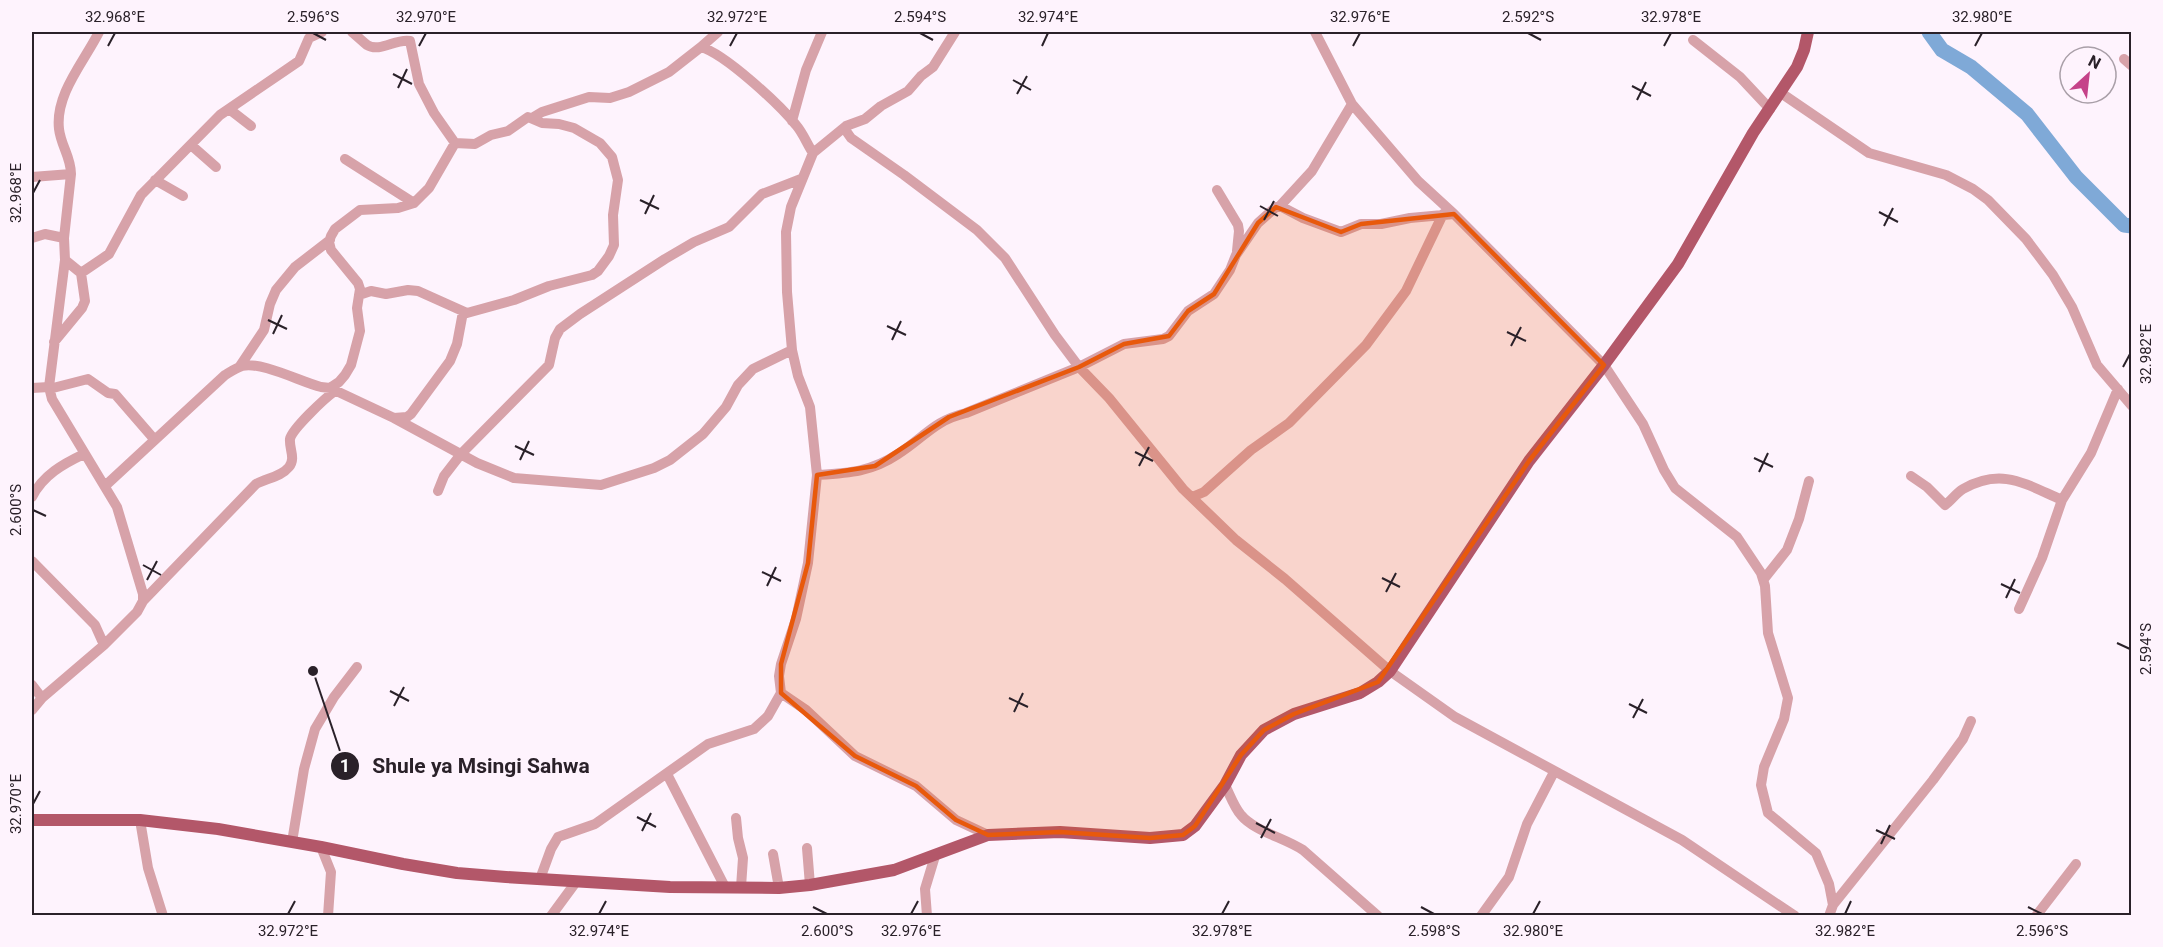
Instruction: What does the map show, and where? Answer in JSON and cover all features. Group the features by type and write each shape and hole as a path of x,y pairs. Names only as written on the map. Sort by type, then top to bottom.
{"main road":[{"path":"32,820 140,820 218,829 457,873 576,882 779,888 810,885 894,870 988,836 1060,832 1150,838 1183,835 1195,826 1225,785 1241,755 1264,730 1294,714 1360,693 1390,671 1529,461 1604,365 1678,264 1747,143 1782,93 1804,51 1808,32"}],"street":[{"path":"99,32 74,74 59,118 59,129 71,164 71,174 64,237 65,260 49,388 52,399 117,507 143,594 143,601"},
{"path":"81,273 109,254 141,195 220,115 299,61 309,38 322,32"},
{"path":"352,32 372,47 410,41 418,84 434,113 455,143"},
{"path":"532,118 542,112 589,97 610,99 629,92 669,72 718,32"},
{"path":"792,121 806,70 822,32"},
{"path":"540,879 558,837 595,824 708,744 754,729 768,716 780,693 781,664 796,619 808,563 817,475 810,406 798,376 792,350 787,292 786,232 792,200 813,153 844,128 865,119 881,106 908,91 921,76 933,68 955,32"},
{"path":"1315,32 1352,104 1448,214 1604,365 1643,424 1675,488 1737,537 1764,579 1768,633 1788,698 1784,719 1764,767 1761,785 1768,813 1816,853 1829,884 1831,910"},
{"path":"1693,39 1740,77 1770,110"},
{"path":"701,46 723,58 782,108 813,153"},
{"path":"1782,93 1869,153 1946,175 1988,200 2026,239 2053,275 2072,307 2097,365 2132,406"},
{"path":"817,475 862,471 875,466 898,454 949,417 966,413 1079,367 1124,344 1163,339 1169,336 1188,311 1214,294 1230,270 1236,255 1258,223 1276,207 1279,207 1312,171 1352,104"},
{"path":"229,109 251,126"},
{"path":"359,295 371,291 386,294 408,290 418,291 438,298 463,312 514,300 549,286 592,274 602,265 614,244 613,215 618,180 612,157 600,143 585,133 559,124 542,123 532,118 525,118 508,131 491,135 476,144 455,143"},
{"path":"844,128 851,138 913,182 985,238 1005,258 1055,335 1079,367 1109,398 1150,450 1192,497 1236,540 1285,579 1390,671 1455,717 1682,840 1795,915"},
{"path":"240,366 264,330 276,290 295,267 330,240 335,229 360,210 398,208 414,203 429,188 455,143"},
{"path":"191,146 216,167"},
{"path":"345,159 414,203"},
{"path":"32,177 71,174"},
{"path":"438,491 444,476 461,454 549,365 555,338 560,329 665,258 729,227 762,194 801,179"},
{"path":"155,180 183,196"},
{"path":"1217,190 1238,225 1236,255"},
{"path":"1276,207 1282,207 1303,218 1341,232 1361,224 1381,224 1448,214"},
{"path":"1192,497 1203,492 1251,450 1289,423 1366,345 1406,291 1448,214"},
{"path":"32,238 45,234 64,237"},
{"path":"32,710 42,698 104,645 137,612 143,601 256,484 277,476 291,465 293,459 290,442 294,430 339,382 351,365 359,338 357,279 331,250 330,240"},
{"path":"54,342 82,308 85,301 81,273 65,260"},
{"path":"394,418 407,417 411,414 448,366 457,344 463,312"},
{"path":"105,486 225,375 240,366 249,365 333,389 461,454 514,478 589,484 613,482 670,460 703,434 726,407 738,385 753,369 792,350"},
{"path":"32,388 49,388 81,380 91,380 106,392 115,394 154,440"},
{"path":"2019,609 2042,558 2062,500 2091,453 2118,389"},
{"path":"32,497 38,485 45,478 69,461 84,454"},
{"path":"1911,476 1927,487 1945,505 1960,491 1999,477 2021,482 2062,500"},
{"path":"1764,579 1786,550 1799,519 1809,481"},
{"path":"32,561 95,625 104,645"},
{"path":"292,842 304,769 315,729 334,697 357,667"},
{"path":"32,685 42,698"},
{"path":"780,693 806,710 855,756 916,786 956,820 988,836"},
{"path":"1831,910 1933,780 1963,739 1971,721"},
{"path":"1481,915 1509,877 1527,824 1554,772"},
{"path":"667,774 725,887"},
{"path":"1225,785 1238,813 1248,822 1303,850 1378,915"},
{"path":"736,818 743,858 741,887"},
{"path":"140,820 148,868 163,915"},
{"path":"321,847 331,872 328,915"},
{"path":"807,848 810,885"},
{"path":"773,854 779,888"},
{"path":"927,915 925,889 934,856"},
{"path":"2036,915 2076,864"},
{"path":"551,915 576,882"}],"highlighted area":[{"path":"1276,207 1341,232 1361,224 1454,214 1604,365 1529,461 1378,682 1294,714 1264,730 1241,755 1195,826 1183,835 1150,838 1060,832 988,835 956,820 916,786 855,756 781,693 781,664 808,563 817,475 875,466 949,417 1079,367 1124,344 1169,336 1188,311 1214,294 1258,223"}],"waterway":[{"path":"1929,32 1942,50 1971,67 2027,114 2076,177 2124,225 2132,226"}],"place":[{"name":"Shule ya Msingi Sahwa","path":"313,671"}]}
